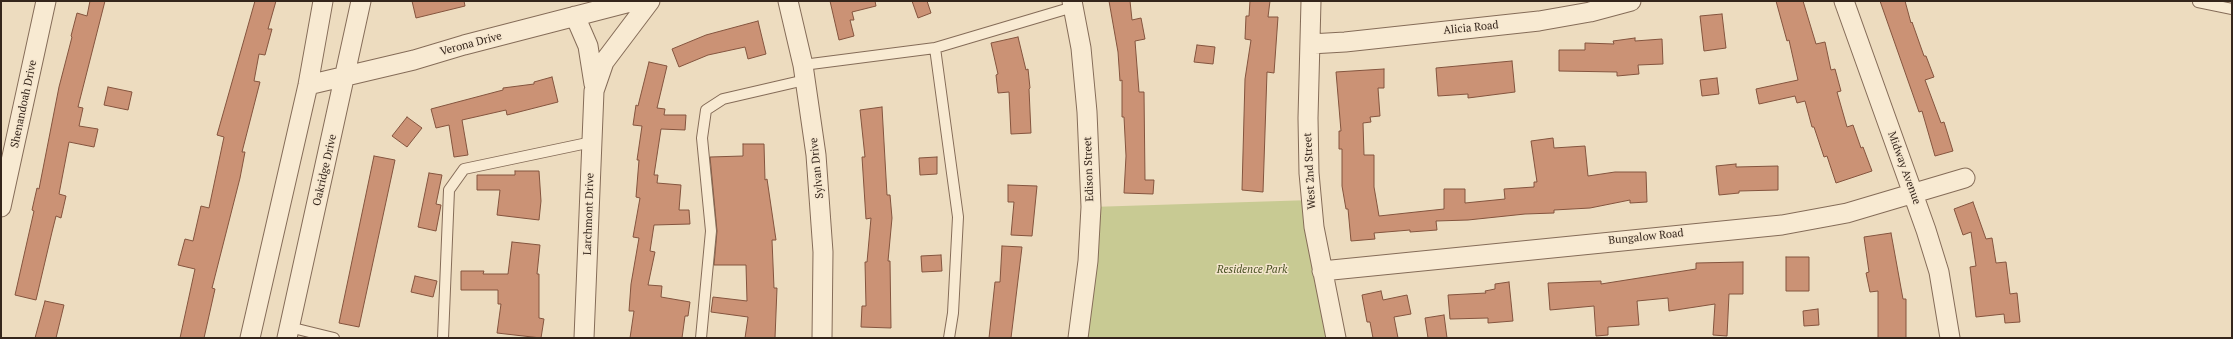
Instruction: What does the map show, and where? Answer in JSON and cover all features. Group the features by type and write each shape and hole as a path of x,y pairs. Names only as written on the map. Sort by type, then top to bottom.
{"street":[{"name":"Shenandoah Drive","path":"1,207 46,1"},
{"path":"250,338 308,85 322,1"},
{"name":"Oakridge Drive","path":"288,333 346,77 361,1"},
{"name":"Verona Drive","path":"308,85 346,77 575,16 598,5 634,1"},
{"name":"Larchmont Drive","path":"594,91 604,62 650,1"},
{"name":"Sylvan Drive","path":"788,1 804,73 816,155 821,205 823,252 822,338"},
{"name":"West 2nd Street","path":"1311,1 1308,118 1309,173 1314,227 1336,338"},
{"name":"Alicia Road","path":"1310,44 1345,42 1540,21 1590,12 1631,1"},
{"name":"Midway Avenue","path":"1844,1 1913,194 1939,272 1950,338"},
{"name":"Edison Street","path":"1073,4 1081,48 1087,112 1091,207 1088,261 1078,338"},
{"name":"Larchmont Drive","path":"575,16 590,54 594,91 584,338"},
{"name":"Bungalow Road","path":"1322,271 1782,225 1847,213 1965,178"}],"lane":[{"path":"2198,2 2232,9"},
{"path":"701,338 711,231 702,138 706,110 723,99 804,73 935,48 1073,4"},
{"path":"935,48 958,217 953,313 949,338"},
{"path":"443,338 449,190 464,169 592,142"},
{"path":"288,333 334,338"}],"green space":[{"name":"Residence Park","path":"1312,200 1336,338 1078,338 1091,207"}],"building":[{"path":"90,1 105,1 78,107 83,108 79,126 98,129 94,147 69,142 59,194 66,196 61,218 56,216 36,300 15,295 34,211 32,210 37,188 39,189 59,87 72,37 71,36 77,13 87,16"},
{"path":"255,1 276,1 268,29 272,29 265,55 259,54 254,81 260,82 242,152 245,152 240,178 212,288 215,289 204,338 180,338 195,269 178,265 185,239 193,241 201,206 209,208 224,137 217,135"},
{"path":"412,1 464,1 465,6 416,18"},
{"path":"830,1 875,1 876,6 852,12 854,20 850,20 854,36 839,40"},
{"path":"912,1 927,1 931,13 918,18"},
{"path":"1109,1 1130,1 1132,20 1141,18 1145,39 1135,41 1139,92 1144,92 1145,180 1154,180 1153,194 1124,193 1126,156 1124,117 1122,117 1122,80 1120,81 1118,52"},
{"path":"1250,1 1270,1 1268,17 1278,17 1274,73 1267,72 1263,192 1242,190 1245,79 1251,40 1245,39 1246,16 1249,16"},
{"path":"1776,1 1803,1 1816,44 1825,42 1831,70 1835,69 1841,91 1837,92 1847,127 1853,125 1861,148 1863,147 1872,171 1836,183 1827,156 1824,157 1814,127 1812,127 1805,101 1797,103 1795,96 1759,104 1756,89 1798,80 1789,40 1787,41"},
{"path":"1880,1 1905,1 1911,23 1912,22 1924,56 1926,56 1934,77 1925,80 1941,123 1944,122 1953,151 1935,156 1922,111 1919,112"},
{"path":"1722,14 1726,48 1704,51 1700,16"},
{"path":"758,21 766,54 748,59 745,47 708,55 679,67 672,49 706,35"},
{"path":"1018,37 1026,70 1028,69 1031,133 1011,134 1009,92 998,93 996,75 998,74 991,43"},
{"path":"1635,38 1635,41 1662,39 1663,64 1638,65 1639,74 1617,76 1617,72 1559,71 1559,50 1585,50 1585,43 1614,44 1613,41"},
{"path":"1197,45 1215,47 1213,64 1194,62"},
{"path":"1512,61 1515,92 1468,98 1468,94 1438,96 1436,68"},
{"path":"649,62 667,66 657,108 665,109 664,115 686,115 685,130 661,129 654,175 658,175 657,183 681,185 679,210 689,210 690,224 654,225 650,251 655,252 648,285 662,286 661,297 690,302 688,316 685,316 682,338 630,338 634,311 629,311 631,284 639,238 633,237 640,198 636,197 639,160 637,160 642,126 633,125 636,105 638,106"},
{"path":"1384,69 1384,88 1378,88 1380,116 1370,117 1371,122 1363,123 1364,155 1374,155 1374,187 1379,216 1444,209 1444,189 1465,189 1465,203 1505,199 1504,189 1534,187 1534,182 1537,182 1531,141 1553,138 1554,148 1585,146 1588,176 1615,172 1646,172 1647,202 1630,203 1630,200 1590,208 1554,210 1554,213 1436,221 1437,230 1410,232 1410,230 1374,233 1375,239 1351,241 1348,209 1346,209 1342,186 1342,149 1339,149 1339,131 1341,131 1336,72"},
{"path":"552,77 558,102 507,115 506,110 462,120 468,155 454,157 449,125 436,128 431,109 503,90 503,88 534,84 534,82"},
{"path":"1717,78 1719,94 1702,96 1700,80"},
{"path":"108,87 132,92 128,110 104,105"},
{"path":"882,107 887,195 890,195 892,218 888,261 890,261 891,328 861,327 862,306 866,306 865,262 867,262 871,218 866,219 862,157 865,157 860,110"},
{"path":"407,117 422,128 407,147 392,136"},
{"path":"743,144 764,144 765,180 767,179 776,240 772,240 774,288 777,288 775,338 745,338 748,317 711,312 713,297 747,301 746,265 714,265 717,231 710,157 743,156"},
{"path":"374,156 395,160 359,327 339,323"},
{"path":"937,157 937,174 920,175 919,158"},
{"path":"1736,164 1736,167 1778,166 1778,190 1739,191 1739,193 1719,195 1716,166"},
{"path":"515,171 539,171 541,201 539,220 497,215 500,190 477,190 477,175 515,175"},
{"path":"429,173 442,175 436,204 441,205 436,231 418,227"},
{"path":"1008,185 1037,186 1032,236 1011,235 1014,202 1008,202"},
{"path":"1973,202 1986,239 1992,238 1996,263 2006,262 2010,294 2017,293 2020,322 2005,323 2004,314 1976,317 1970,267 1976,266 1971,232 1963,235 1954,209"},
{"path":"1891,233 1903,299 1906,299 1906,338 1878,338 1878,291 1870,292 1866,273 1869,272 1864,237"},
{"path":"512,242 540,245 537,274 539,274 539,318 544,319 541,338 497,333 501,304 498,304 498,290 461,290 461,271 484,271 483,274 508,274"},
{"path":"1002,246 1022,247 1011,338 989,338 995,282 1000,282"},
{"path":"941,255 942,271 922,272 921,256"},
{"path":"1786,257 1809,257 1809,291 1786,291"},
{"path":"1743,262 1743,294 1729,294 1727,336 1713,335 1715,304 1669,311 1668,298 1637,301 1639,325 1608,327 1608,335 1596,336 1594,306 1550,310 1548,283 1601,281 1601,284 1696,269 1696,263"},
{"path":"415,276 437,281 433,297 411,292"},
{"path":"1509,282 1513,321 1488,323 1488,318 1450,319 1448,295 1486,293 1485,291 1495,289 1495,284"},
{"path":"1381,291 1383,300 1407,295 1411,314 1394,317 1398,338 1373,338 1370,322 1367,322 1362,295"},
{"path":"45,301 64,305 56,338 35,338"},
{"path":"1818,309 1819,325 1804,326 1803,311"},
{"path":"1444,315 1447,338 1428,338 1425,318"}]}
